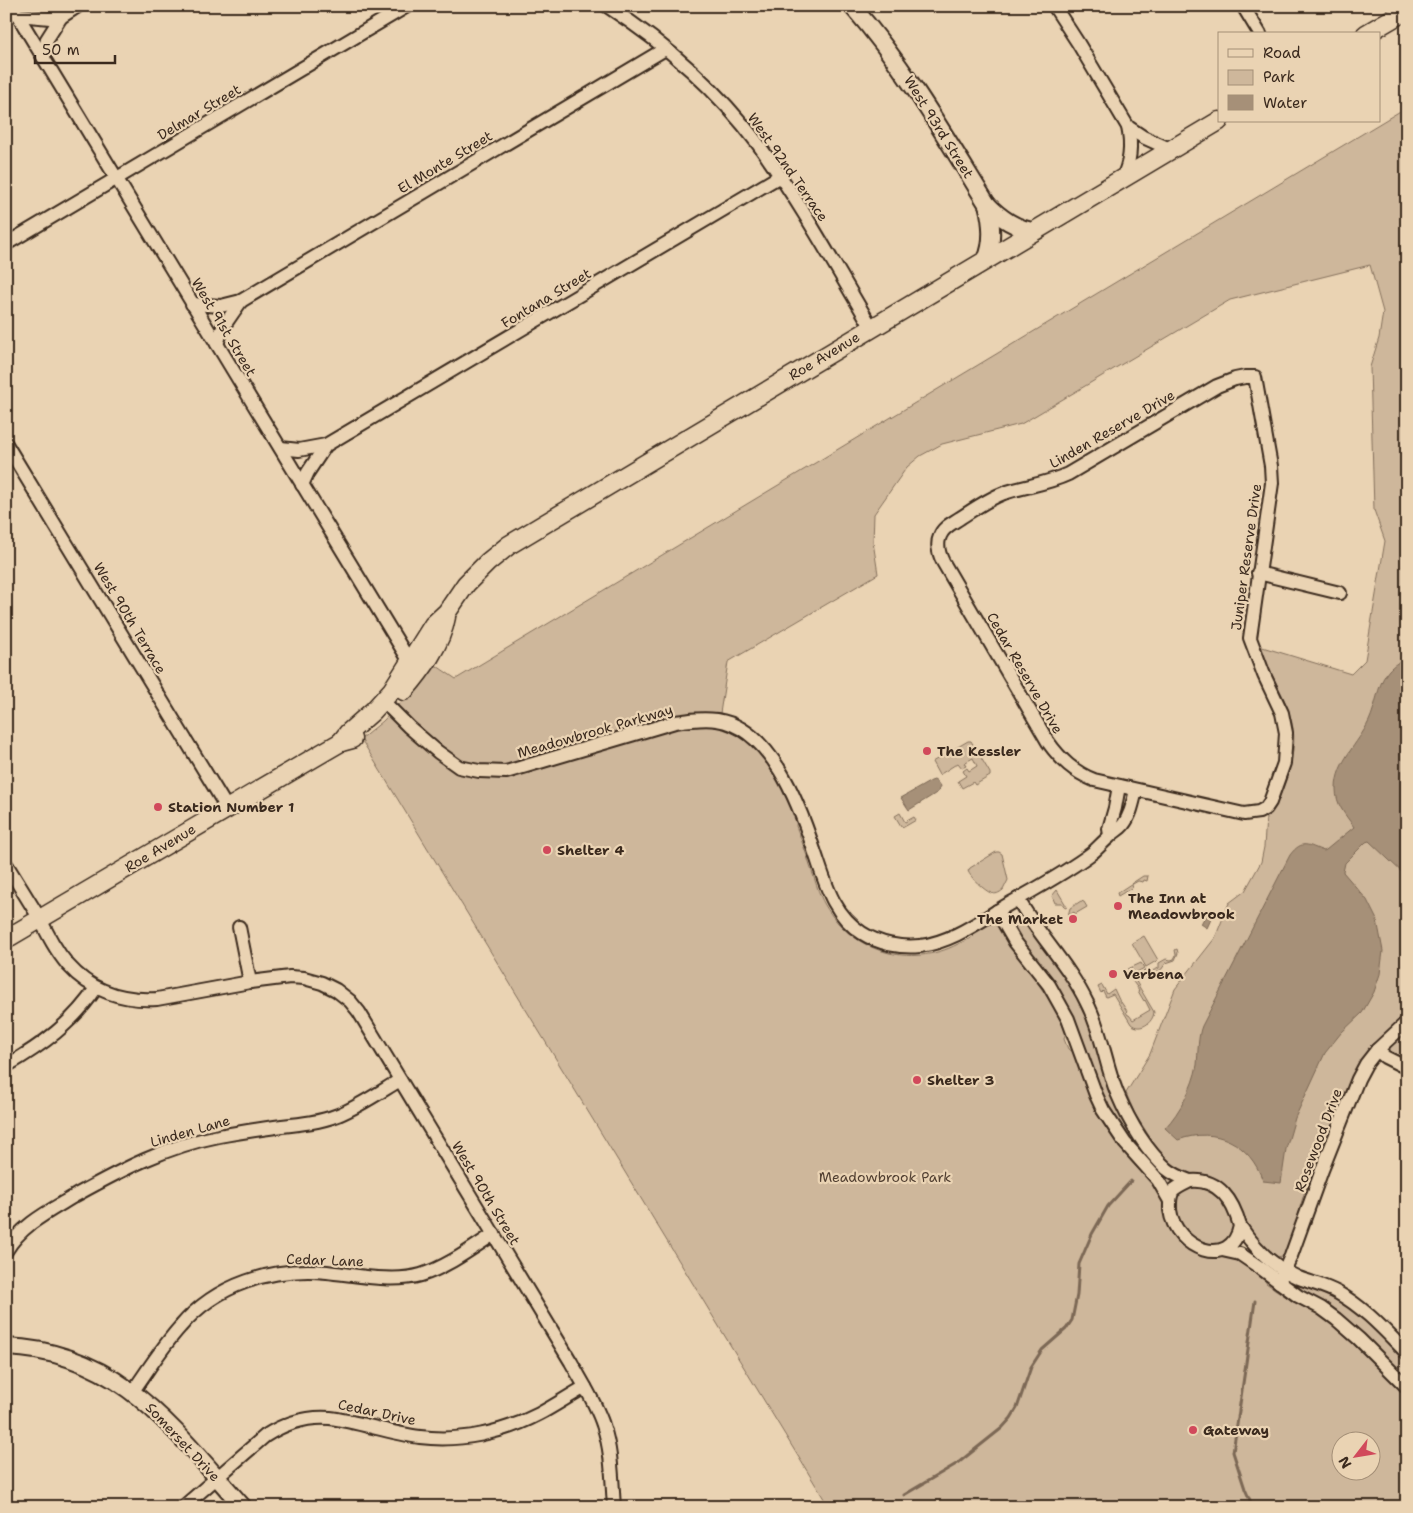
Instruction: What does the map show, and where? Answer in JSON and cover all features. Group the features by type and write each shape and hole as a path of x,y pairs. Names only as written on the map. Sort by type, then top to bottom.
{"main road":[{"path":"1369,32 1407,10"},
{"name":"Roe Avenue","path":"386,704 397,682 433,625 447,612 466,584 488,562 524,535 1218,122"},
{"name":"Roe Avenue","path":"6,939 341,742 348,732 386,704 414,679 444,630 447,612"}],"street":[{"path":"15,11 50,18 60,17 78,6"},
{"name":"Delmar Street","path":"6,244 407,6"},
{"name":"West 92nd Terrace","path":"607,6 683,64 740,122 780,176 872,328"},
{"name":"West 93rd Street","path":"852,6 908,76 987,204 990,216 991,246 986,260"},
{"path":"1054,6 1128,127 1130,158 1129,165 1121,180"},
{"path":"1244,6 1259,32"},
{"name":"West 91st Street","path":"15,11 410,662"},
{"path":"44,58 47,39 60,17"},
{"name":"El Monte Street","path":"192,304 220,306 240,301 665,49"},
{"path":"1128,127 1143,137 1172,150"},
{"name":"Fontana Street","path":"281,448 299,450 326,444 780,176"},
{"path":"987,204 997,214 1016,226 1036,231"},
{"name":"El Monte Street","path":"217,344 223,327 240,301"},
{"name":"Linden Reserve Drive","path":"938,543 940,536 948,526 994,498 1061,477 1217,386 1235,379 1255,377"},
{"name":"Juniper Reserve Drive","path":"1136,790 1244,814 1259,812 1266,808 1270,802 1284,763 1286,734 1282,713 1264,675 1250,638 1272,483 1271,466 1255,377"},
{"name":"West 90th Terrace","path":"6,444 227,808"},
{"name":"Fontana Street","path":"302,485 326,444"},
{"name":"Cedar Reserve Drive","path":"938,543 939,554 943,562 1039,728 1055,752 1072,769 1084,776 1136,790"},
{"path":"1258,573 1340,594"},
{"name":"Meadowbrook Parkway","path":"386,704 408,727 438,752 459,767 479,771 506,772 675,722 707,719 728,723 757,741 775,762 806,824 831,898 842,915 864,934 897,946 921,946 948,938 997,911"},
{"path":"1110,835 1109,829 1119,786"},
{"path":"1136,790 1128,818 1123,826 1086,857 997,911 1015,942 1048,985 1068,1019 1103,1110 1126,1143 1158,1180 1170,1201"},
{"name":"West 90th Street","path":"6,864 67,964 96,988 124,998 145,1000 277,978 304,978 322,983 336,990 350,1001 359,1012 585,1387 603,1424 608,1442 614,1507"},
{"path":"1018,899 1033,924 1069,972 1088,1004 1102,1041 1117,1093 1143,1141 1167,1169 1190,1182"},
{"path":"240,927 250,982"},
{"path":"6,1066 60,1030 76,1015 96,988"},
{"name":"Rosewood Drive","path":"1279,1282 1291,1256 1358,1079 1366,1064 1377,1050 1407,1022"},
{"path":"1377,1050 1385,1057 1407,1068"},
{"name":"Linden Lane","path":"6,1251 22,1230 35,1220 138,1162 181,1146 216,1136 314,1122 338,1115 400,1080"},
{"path":"1407,1353 1377,1323 1349,1299 1299,1277 1269,1260 1256,1248 1240,1226 1231,1203 1224,1194 1207,1182 1190,1182 1181,1185 1173,1191 1170,1201 1174,1225 1188,1242 1199,1248 1240,1254 1298,1296 1321,1308 1346,1326 1407,1387"},
{"path":"1222,1250 1233,1241 1240,1226"},
{"name":"Cedar Lane","path":"133,1391 195,1311 216,1296 239,1284 267,1275 290,1271 317,1271 387,1278 419,1275 438,1268 494,1234"},
{"name":"Somerset Drive","path":"6,1347 50,1352 80,1362 113,1378 133,1391 160,1414 243,1507"},
{"name":"Cedar Drive","path":"183,1507 264,1436 275,1429 299,1420 319,1417 338,1419 420,1437 472,1436 521,1422 585,1387"}],"green space":[{"name":"Meadowbrook Park","path":"1407,107 1407,1011 1366,1053 1357,1069 1304,1194 1298,1220 1286,1252 1282,1256 1273,1258 1248,1232 1242,1213 1189,1174 1179,1171 1157,1154 1126,1093 1150,1054 1175,989 1215,938 1229,903 1245,891 1261,862 1266,817 1278,800 1288,773 1293,750 1292,722 1283,696 1259,646 1351,674 1365,660 1385,541 1374,510 1370,367 1379,338 1383,312 1370,265 1230,300 1021,424 942,444 920,456 907,467 874,514 873,542 878,574 728,662 718,726 735,732 750,741 771,765 783,786 794,813 796,826 818,891 836,921 850,934 866,945 884,952 902,955 921,955 940,951 965,941 973,937 976,931 987,925 999,926 1037,976 1037,982 1052,1004 1066,1032 1064,1039 1068,1049 1074,1052 1093,1104 1111,1135 1134,1164 1147,1178 1151,1178 1161,1192 1169,1225 1180,1243 1188,1249 1239,1259 1266,1277 1266,1283 1292,1301 1318,1314 1363,1353 1366,1353 1407,1397 1407,1507 829,1507 361,739 383,721 405,698 431,662 456,679"},
{"path":"971,741 990,776 975,785 973,782 962,788 958,781 966,776 963,771 967,768 969,771 977,766 973,758 964,763 966,766 962,768 958,763 939,775 932,762"},
{"path":"900,813 905,822 914,817 916,820 904,827 901,826 895,816"},
{"path":"996,852 1002,854 1008,880 1003,890 994,894 982,887 968,871"},
{"path":"1143,876 1148,876 1147,881 1138,881 1131,885 1133,887 1118,896 1117,893"},
{"path":"1057,890 1067,907 1065,908 1062,903 1055,903 1052,896"},
{"path":"1081,901 1087,907 1068,916 1070,908"},
{"path":"1024,920 1067,977 1083,1004 1111,1085 1177,1182 1170,1189 1141,1155 1105,1103 1027,948 1015,930 1016,923"},
{"path":"1144,936 1158,960 1146,967 1132,943"},
{"path":"1177,949 1178,953 1175,960 1166,963 1161,970 1155,974 1143,972 1148,969 1152,971 1159,968 1159,963 1166,959 1174,959 1176,955 1175,950"},
{"path":"1141,963 1144,968 1127,978 1124,974 1129,971 1128,969"},
{"path":"1134,978 1154,1012 1149,1023 1142,1027 1131,1024 1113,994 1106,997 1098,987 1102,985 1107,994 1114,989 1126,1012 1133,1020 1150,1010 1131,979"},
{"path":"1407,1035 1407,1063 1391,1054 1390,1048 1398,1039 1402,1039"},
{"path":"1188,1187 1205,1190 1213,1194 1225,1206 1234,1230 1225,1243 1210,1244 1201,1242 1195,1239 1180,1222 1176,1215 1175,1200 1182,1190"},
{"path":"1301,1283 1348,1303 1407,1358 1407,1382 1299,1291 1297,1288"}],"water":[{"path":"1407,657 1407,877 1369,841 1345,863 1343,872 1367,900 1377,920 1383,951 1380,974 1374,992 1362,1013 1341,1033 1325,1053 1295,1118 1286,1149 1281,1183 1263,1181 1250,1157 1230,1141 1205,1135 1178,1140 1165,1128 1181,1107 1192,1082 1197,1065 1202,1026 1290,855 1302,845 1324,851 1354,827 1342,809 1336,795 1337,779 1348,754 1369,721 1386,674 1393,666"},
{"path":"934,780 940,786 938,792 909,810 901,798"},
{"path":"1207,912 1213,915 1207,928 1201,924"}],"waterway":[{"path":"904,1495 958,1463 1002,1428 1011,1418 1017,1408 1031,1367 1042,1350 1066,1329 1072,1320 1077,1295 1079,1264 1092,1234 1108,1206 1131,1181"},
{"path":"1253,1507 1233,1452 1255,1301"}],"place":[{"name":"The Kessler","path":"927,751"},
{"name":"Station Number 1","path":"158,807"},
{"name":"Shelter 4","path":"547,850"},
{"name":"The Inn at Meadowbrook","path":"1118,906"},
{"name":"The Market","path":"1073,919"},
{"name":"Verbena","path":"1113,974"},
{"name":"Shelter 3","path":"917,1080"},
{"name":"Gateway","path":"1193,1430"}]}
